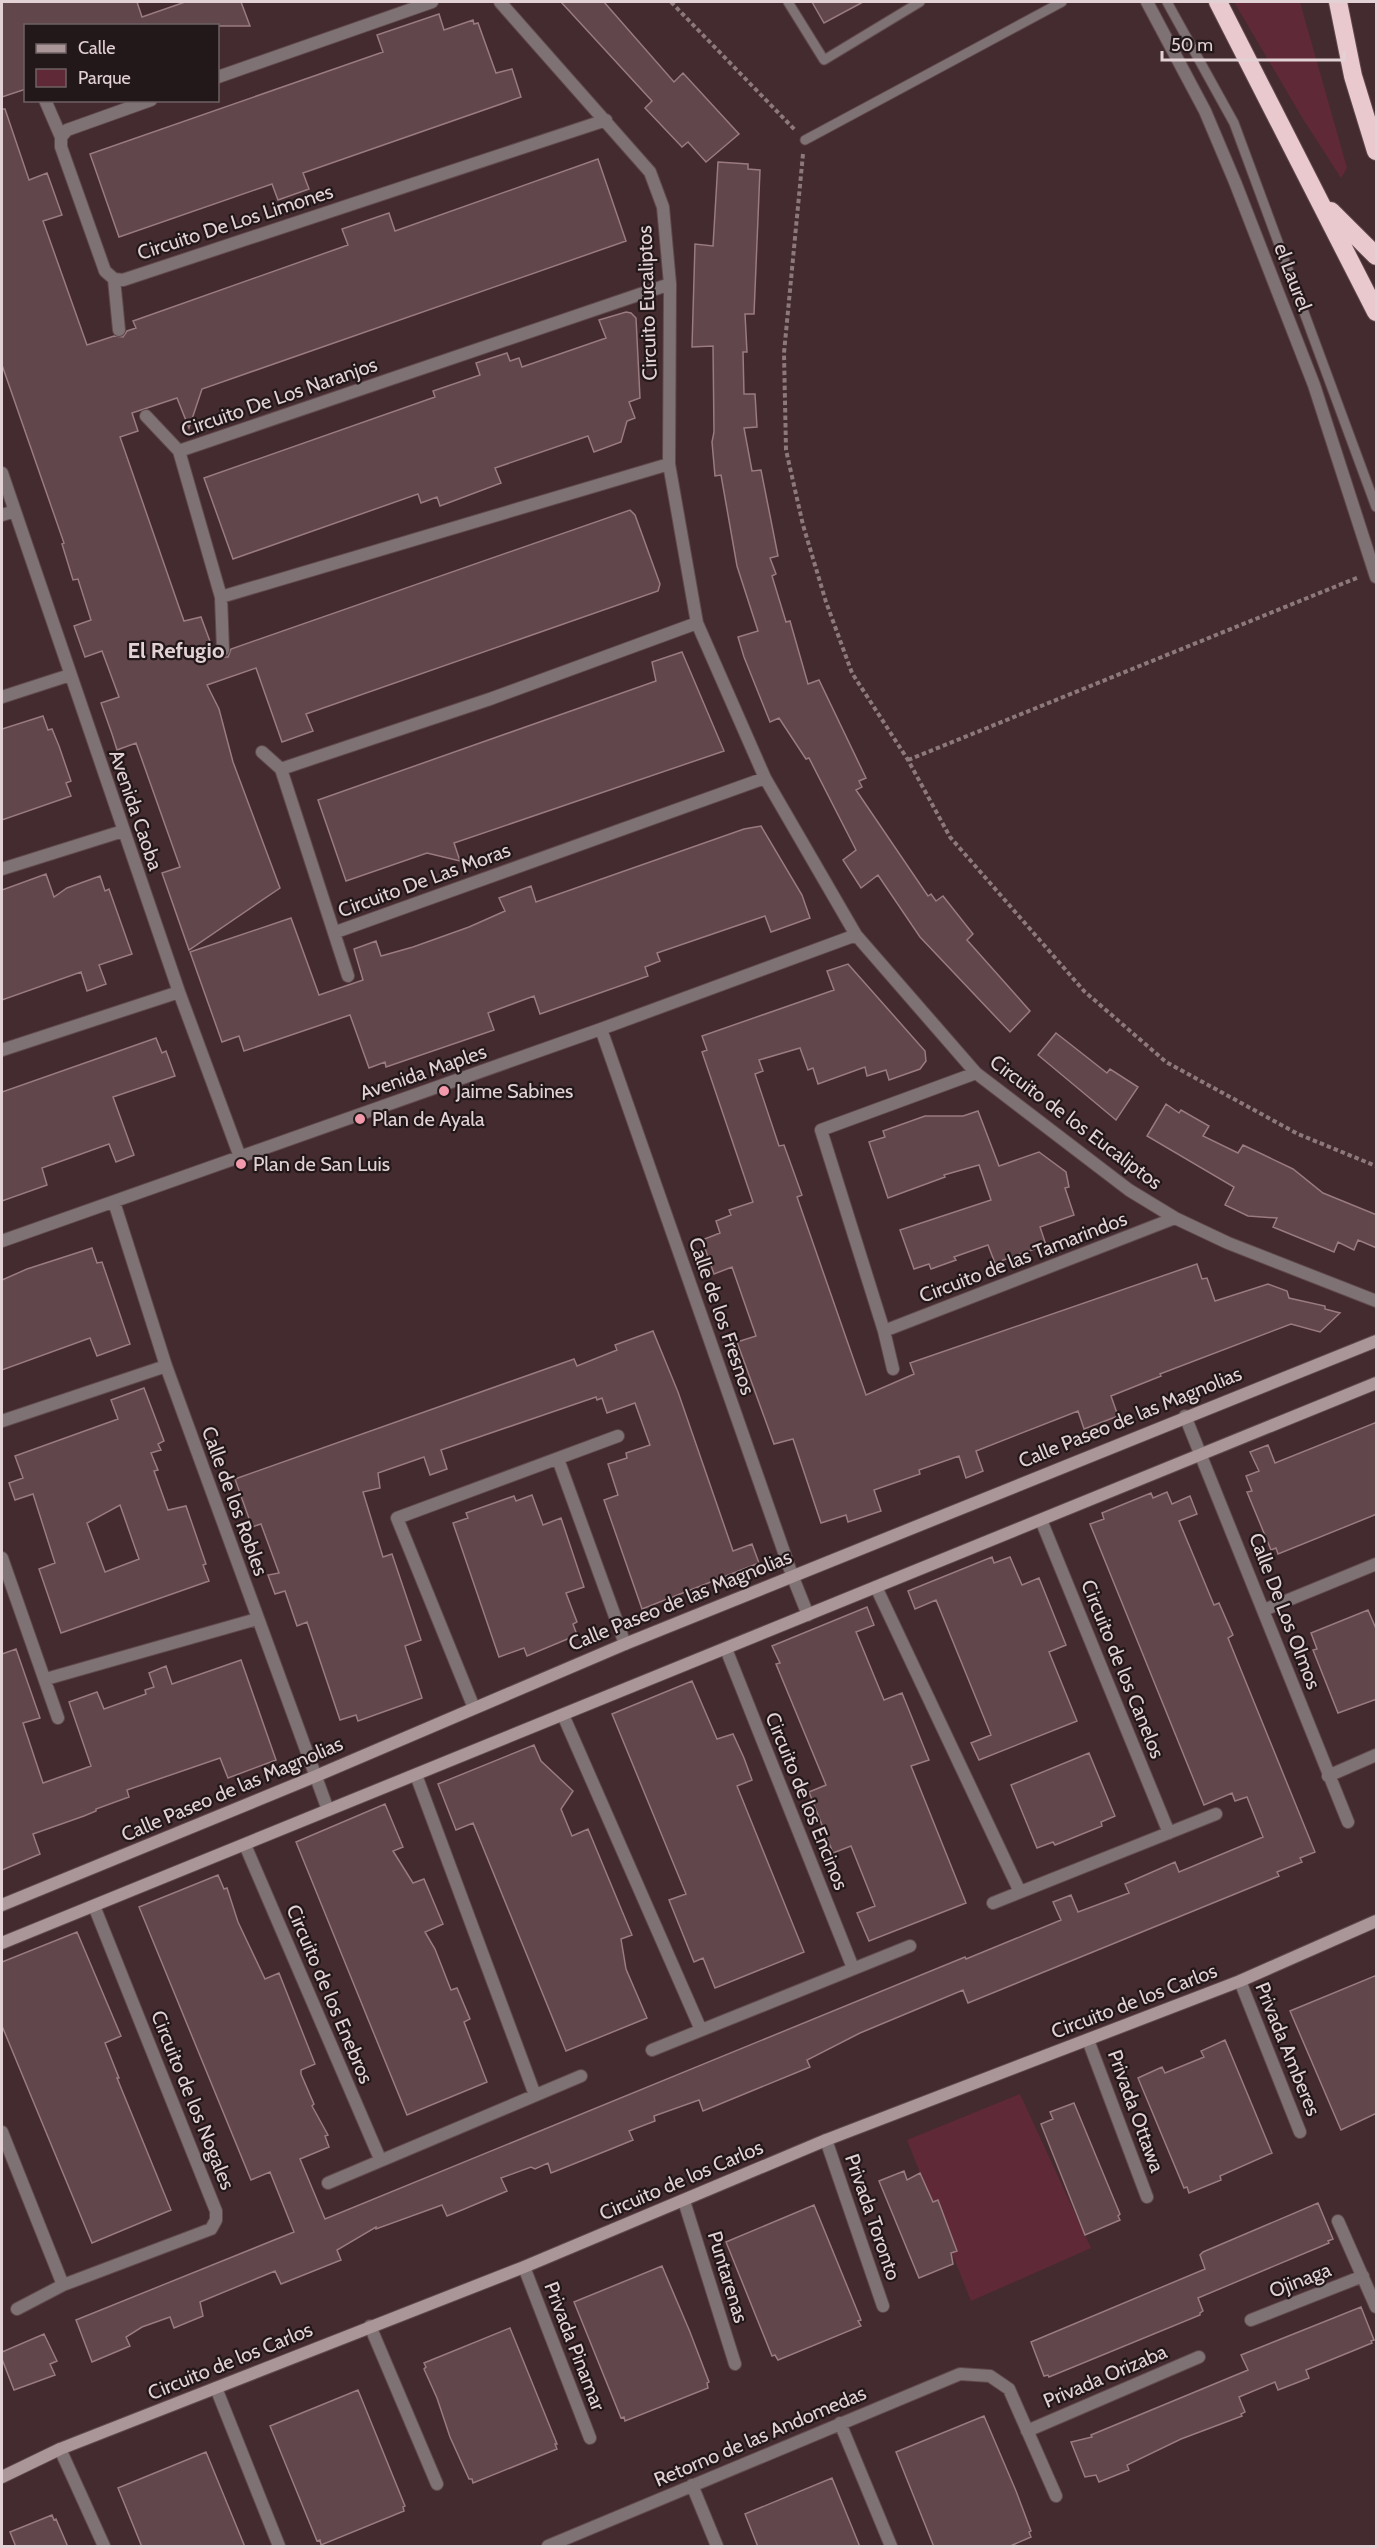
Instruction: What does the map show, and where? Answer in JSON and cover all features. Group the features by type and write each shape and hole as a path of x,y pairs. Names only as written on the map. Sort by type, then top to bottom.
{"highway":[{"path":"1218,2 1377,312"},
{"path":"1338,2 1353,76 1377,151"},
{"path":"1320,200 1377,256"}],"street":[{"path":"219,77 432,2"},
{"name":"Circuito Eucaliptos","path":"500,2 650,172 663,207 670,284 669,464 697,623"},
{"name":"el Laurel","path":"1147,2 1205,111 1235,182 1314,385 1375,574"},
{"path":"46,102 62,137"},
{"path":"119,330 114,279 105,271 61,147 62,137 67,130 145,102"},
{"name":"Circuito De Los Limones","path":"114,279 123,280 606,120"},
{"name":"Circuito De Los Naranjos","path":"223,650 221,597 179,451 670,284"},
{"path":"147,416 179,451"},
{"path":"221,597 669,464"},
{"name":"Avenida Caoba","path":"2,473 179,992 240,1157"},
{"path":"2,515 15,511"},
{"path":"262,752 281,769 490,699 697,623"},
{"name":"Circuito de los Eucaliptos","path":"697,623 765,778 856,935 976,1073 1130,1190 1175,1218 1239,1247 1377,1302"},
{"path":"2,697 70,675"},
{"name":"Circuito De Las Moras","path":"281,769 336,932 765,778"},
{"path":"2,868 123,831"},
{"path":"336,932 348,976"},
{"name":"Avenida Maples","path":"2,1241 601,1029 856,935"},
{"path":"2,1050 179,992"},
{"name":"Calle de los Fresnos","path":"601,1029 808,1615"},
{"path":"893,1369 884,1331 821,1130 976,1073"},
{"name":"Calle de los Robles","path":"114,1202 166,1366 328,1810"},
{"name":"Circuito de las Tamarindos","path":"884,1331 1175,1218"},
{"name":"Calle Paseo de las Magnolias","path":"2,1905 316,1776 792,1575 1377,1341"},
{"path":"2,1421 166,1366"},
{"path":"2,1943 1377,1383"},
{"name":"Calle De Los Olmos","path":"1185,1416 1202,1453 1348,1822"},
{"path":"474,1708 397,1518 618,1436"},
{"path":"558,1459 625,1644"},
{"name":"Circuito de los Canelos","path":"1041,1520 1169,1833"},
{"path":"2,1558 58,1718"},
{"path":"1264,1610 1377,1563"},
{"path":"876,1587 1020,1892"},
{"path":"46,1679 257,1619"},
{"name":"Circuito de los Encinos","path":"726,1648 853,1968"},
{"path":"563,1715 701,2030"},
{"path":"1328,1776 1377,1755"},
{"path":"416,1775 535,2095"},
{"path":"993,1903 1216,1814"},
{"name":"Circuito de los Enebros","path":"245,1845 380,2159"},
{"name":"Circuito de los Nogales","path":"17,2309 63,2285 211,2229 216,2220 216,2211 94,1906"},
{"name":"Circuito de los Carlos","path":"2,2477 60,2449 524,2267 826,2140 1240,1981 1377,1921"},
{"path":"652,2050 910,1946"},
{"name":"Privada Amberes","path":"1240,1981 1299,2132"},
{"name":"Privada Ottawa","path":"1088,2040 1147,2197"},
{"path":"328,2183 380,2159 581,2076"},
{"path":"2,2132 63,2285"},
{"name":"Privada Toronto","path":"826,2140 883,2306"},
{"name":"Puntarenas","path":"684,2201 735,2364"},
{"path":"1338,2221 1377,2307"},
{"name":"Privada Pinamar","path":"524,2267 590,2438"},
{"name":"Ojinaga","path":"1251,2320 1363,2276"},
{"path":"370,2326 437,2484"},
{"name":"Privada Orizaba","path":"1028,2431 1199,2357"},
{"name":"Retorno de las Andomedas","path":"548,2547 960,2374 990,2376"},
{"name":"Privada Orizaba","path":"990,2376 1009,2389 1056,2496"},
{"path":"216,2388 279,2547"},
{"path":"840,2423 891,2547"},
{"path":"60,2449 104,2547"},
{"path":"692,2485 717,2547"}],"lane":[{"path":"788,2 824,60 920,2"},
{"path":"805,140 1062,2"},
{"path":"1167,2 1234,123 1377,507"}],"path":[{"path":"671,2 805,140 784,353 786,450 826,602 852,673 908,760 951,837 1083,990 1167,1062 1298,1134 1377,1166"},
{"path":"908,760 1375,574"}],"green space":[{"path":"1234,2 1300,2 1347,168 1341,178 1303,119"},
{"path":"1020,2094 1091,2248 971,2301 907,2140"}],"building":[{"path":"2,2 137,2 142,17 185,2 241,2 250,26 24,24 24,90 2,97"},
{"path":"561,2 604,2 674,82 683,73 739,134 706,162 688,142 682,147 645,108 652,101"},
{"path":"812,2 863,2 824,23"},
{"path":"439,14 444,30 473,20 474,24 478,23 496,73 512,69 521,97 303,173 309,189 278,200 272,184 119,237 90,154 383,52 377,35"},
{"path":"2,109 5,109 29,180 47,173 51,184 62,215 43,221 87,345 114,336 123,337 127,331 136,328 133,321 348,245 342,229 389,213 395,231 598,159 626,241 202,389 189,428 177,398 132,413 138,431 120,437 184,621 201,617 215,655 220,657 228,657 231,649 630,510 635,515 660,584 658,591 306,714 313,731 282,742 256,668 207,685 219,709 233,762 280,888 189,950 162,873 180,867 136,743 117,750 101,703 119,697 102,651 85,657 74,626 91,620 78,579 73,580 62,544 64,543 2,365"},
{"path":"718,162 748,164 748,169 760,170 754,314 745,314 747,352 743,352 744,394 755,394 757,427 744,428 752,471 761,470 778,556 770,558 776,574 772,576 786,622 790,621 808,684 819,680 866,778 859,781 862,787 856,790 928,896 931,894 936,901 943,896 973,934 967,940 1030,1011 1010,1032 920,937 878,875 861,888 843,860 856,850 809,758 806,759 779,718 770,722 744,657 738,637 758,631 737,566 721,475 715,476 712,442 714,432 713,346 692,347 695,244 713,246"},
{"path":"626,312 636,318 640,398 629,402 635,418 627,421 621,442 594,452 588,436 495,468 501,483 440,506 437,497 421,503 418,494 233,559 204,478 435,397 433,391 480,375 476,363 507,353 510,361 519,358 522,367 606,338 599,320"},
{"path":"682,652 724,751 454,843 460,861 427,853 346,881 318,800 656,681 652,662"},
{"path":"43,716 48,730 52,729 59,746 71,781 66,783 71,796 2,820 2,729"},
{"path":"761,826 802,895 810,918 771,932 765,916 657,953 660,961 645,967 648,976 540,1014 534,996 488,1013 494,1030 386,1067 385,1062 369,1068 350,1015 244,1051 239,1036 222,1042 190,952 291,918 319,995 363,980 354,949 376,941 381,956 413,947 505,911 499,898 531,886 536,902 744,829"},
{"path":"46,874 54,897 67,888 100,876 105,891 109,889 132,954 99,965 106,984 87,991 81,972 2,1000 2,890"},
{"path":"848,964 925,1051 926,1061 920,1069 889,1080 886,1070 867,1076 865,1067 818,1084 813,1068 808,1070 800,1048 759,1060 763,1071 755,1074 779,1146 784,1145 802,1195 797,1197 866,1395 914,1374 910,1363 1197,1264 1202,1279 1207,1278 1215,1301 1268,1284 1287,1291 1289,1298 1325,1306 1325,1309 1340,1313 1320,1332 1291,1324 1160,1374 1161,1376 1111,1396 1118,1416 1084,1429 1078,1411 976,1451 983,1471 966,1478 959,1456 919,1470 920,1474 874,1490 881,1511 848,1522 846,1515 821,1523 793,1439 774,1444 737,1342 756,1336 732,1267 714,1274 702,1240 720,1233 716,1221 731,1215 729,1210 753,1202 702,1052 707,1050 702,1036 834,990 827,971"},
{"path":"1056,1033 1107,1073 1110,1069 1138,1087 1116,1120 1038,1055"},
{"path":"156,1038 162,1053 166,1051 175,1076 113,1097 134,1155 116,1162 109,1144 42,1168 47,1185 2,1201 2,1092"},
{"path":"1166,1104 1179,1113 1181,1110 1209,1126 1203,1136 1238,1153 1243,1145 1293,1169 1323,1193 1377,1215 1377,1248 1358,1240 1354,1250 1338,1242 1334,1252 1273,1227 1277,1218 1248,1216 1225,1205 1234,1187 1147,1136"},
{"path":"978,1111 999,1166 1039,1152 1066,1172 1069,1187 1065,1188 1074,1215 1040,1227 1046,1245 995,1263 988,1245 954,1257 956,1260 931,1269 929,1264 914,1269 900,1230 991,1200 979,1165 944,1175 945,1177 888,1198 869,1142 885,1137 883,1131 925,1116 963,1116"},
{"path":"92,1248 97,1263 102,1262 130,1344 97,1356 90,1338 2,1370 2,1280 27,1269"},
{"path":"653,1331 678,1392 733,1551 752,1544 759,1563 642,1609 604,1500 618,1495 608,1464 627,1458 626,1453 650,1445 635,1403 607,1413 602,1398 597,1400 596,1397 441,1450 447,1469 430,1475 424,1457 378,1473 380,1488 363,1492 383,1557 392,1554 421,1640 405,1646 422,1698 358,1721 356,1715 340,1720 307,1622 297,1626 285,1591 275,1594 268,1575 279,1573 261,1524 252,1527 235,1479 574,1359 577,1366 617,1350 615,1345"},
{"path":"144,1388 164,1441 158,1444 161,1450 151,1453 158,1470 154,1471 168,1510 186,1506 206,1564 203,1565 209,1581 61,1633 39,1569 55,1563 33,1494 15,1500 9,1483 23,1478 15,1456 118,1419 111,1400","holes":["120,1505 139,1559 105,1572 87,1523"]},
{"path":"1377,1422 1377,1514 1278,1554 1276,1548 1271,1550 1247,1492 1252,1491 1246,1476 1259,1471 1250,1452 1268,1445 1275,1463"},
{"path":"1167,1492 1172,1504 1190,1496 1197,1514 1179,1521 1214,1605 1219,1603 1233,1635 1228,1638 1315,1852 1300,1858 1302,1862 1277,1872 1279,1876 968,2003 963,1990 860,2033 807,2060 810,2067 703,2111 699,2100 654,2116 655,2121 629,2131 633,2140 606,2151 551,2173 548,2163 501,2178 507,2191 447,2216 442,2205 376,2229 376,2227 337,2250 341,2260 281,2284 275,2271 200,2302 203,2316 174,2328 170,2317 142,2327 126,2337 130,2346 92,2362 76,2320 294,2232 270,2172 251,2180 139,1907 218,1875 224,1889 227,1888 238,1922 265,1979 279,1973 315,2064 301,2070 301,2074 314,2104 312,2106 328,2135 325,2136 329,2147 300,2159 325,2219 965,1957 966,1959 1061,1920 1053,1902 1071,1895 1078,1912 1129,1893 1125,1884 1175,1862 1179,1872 1263,1837 1247,1797 1235,1801 1232,1793 1204,1805 1090,1524 1104,1519 1102,1513 1151,1493 1153,1498"},
{"path":"532,1495 543,1525 561,1518 584,1587 566,1593 577,1622 573,1624 577,1635 527,1656 524,1648 499,1657 453,1523 468,1518 466,1513 514,1496 516,1501"},
{"path":"992,1557 994,1563 1010,1557 1022,1585 1039,1578 1066,1645 1049,1652 1077,1721 979,1760 971,1743 991,1735 936,1600 915,1609 908,1591"},
{"path":"867,1607 874,1625 856,1632 884,1700 902,1693 929,1760 911,1766 966,1903 869,1941 857,1913 875,1906 851,1846 833,1853 809,1792 826,1785 776,1664 780,1663 772,1646"},
{"path":"1368,1610 1377,1631 1377,1699 1338,1713 1313,1650 1317,1649 1311,1633"},
{"path":"16,1649 40,1718 23,1723 43,1783 91,1766 69,1702 97,1692 104,1709 146,1694 145,1690 154,1687 149,1673 166,1666 172,1684 241,1660 276,1760 228,1778 220,1758 127,1790 129,1797 33,1834 40,1854 2,1870 2,1654"},
{"path":"692,1681 717,1739 733,1734 744,1758 752,1780 737,1786 804,1952 715,1988 703,1958 694,1962 669,1900 686,1894 612,1714"},
{"path":"534,1745 541,1761 573,1791 561,1809 572,1836 588,1829 632,1935 621,1939 626,1969 647,2018 566,2051 473,1823 456,1830 438,1784"},
{"path":"1089,1753 1115,1816 1101,1822 1102,1826 1055,1845 1053,1842 1037,1848 1011,1785"},
{"path":"385,1804 403,1847 393,1851 413,1883 424,1879 443,1924 425,1932 435,1949 451,1990 457,1988 470,2019 464,2022 487,2082 407,2115 296,1842"},
{"path":"77,1932 121,2036 105,2043 171,2210 92,2243 2,2026 2,1962"},
{"path":"1377,1975 1377,2113 1341,2130 1290,2011"},
{"path":"1225,2040 1272,2153 1220,2176 1221,2180 1189,2193 1187,2187 1184,2188 1138,2078 1162,2067 1165,2073 1204,2057 1201,2051"},
{"path":"1074,2103 1120,2214 1118,2216 1120,2220 1085,2235 1041,2124 1053,2119 1050,2112"},
{"path":"904,2171 907,2180 920,2173 933,2202 938,2200 957,2251 951,2253 953,2264 919,2278 879,2181"},
{"path":"1318,2203 1333,2239 1328,2241 1329,2243 1198,2298 1203,2311 1200,2315 1049,2377 1044,2376 1031,2342 1205,2269 1200,2255 1203,2252"},
{"path":"814,2205 861,2320 858,2321 861,2326 778,2360 775,2355 772,2356 726,2242"},
{"path":"662,2266 709,2382 707,2383 708,2388 625,2421 624,2417 621,2418 574,2302"},
{"path":"1361,2307 1374,2340 1371,2341 1372,2343 1306,2370 1309,2378 1278,2390 1275,2382 1239,2397 1245,2412 1241,2414 1242,2416 1181,2439 1127,2465 1129,2470 1099,2482 1096,2475 1085,2477 1071,2442 1092,2437 1091,2435 1248,2370 1241,2355"},
{"path":"510,2328 557,2444 555,2444 557,2449 473,2483 450,2437 424,2369 426,2367 424,2363"},
{"path":"44,2334 57,2361 50,2364 55,2375 14,2390 2,2359 2,2352"},
{"path":"358,2390 405,2506 404,2511 321,2545 320,2540 317,2541 270,2426"},
{"path":"984,2416 1016,2491 1031,2531 1029,2532 1031,2537 1008,2547 934,2547 896,2452"},
{"path":"206,2452 245,2547 142,2547 118,2488"},
{"path":"832,2478 860,2547 758,2547 745,2514"},
{"path":"52,2515 68,2547 16,2547 10,2532"}],"place":[{"name":"Jaime Sabines","path":"444,1091"},
{"name":"Plan de Ayala","path":"360,1119"},
{"name":"Plan de San Luis","path":"241,1164"}],"district":[{"name":"El Refugio","path":"176,650"}]}
